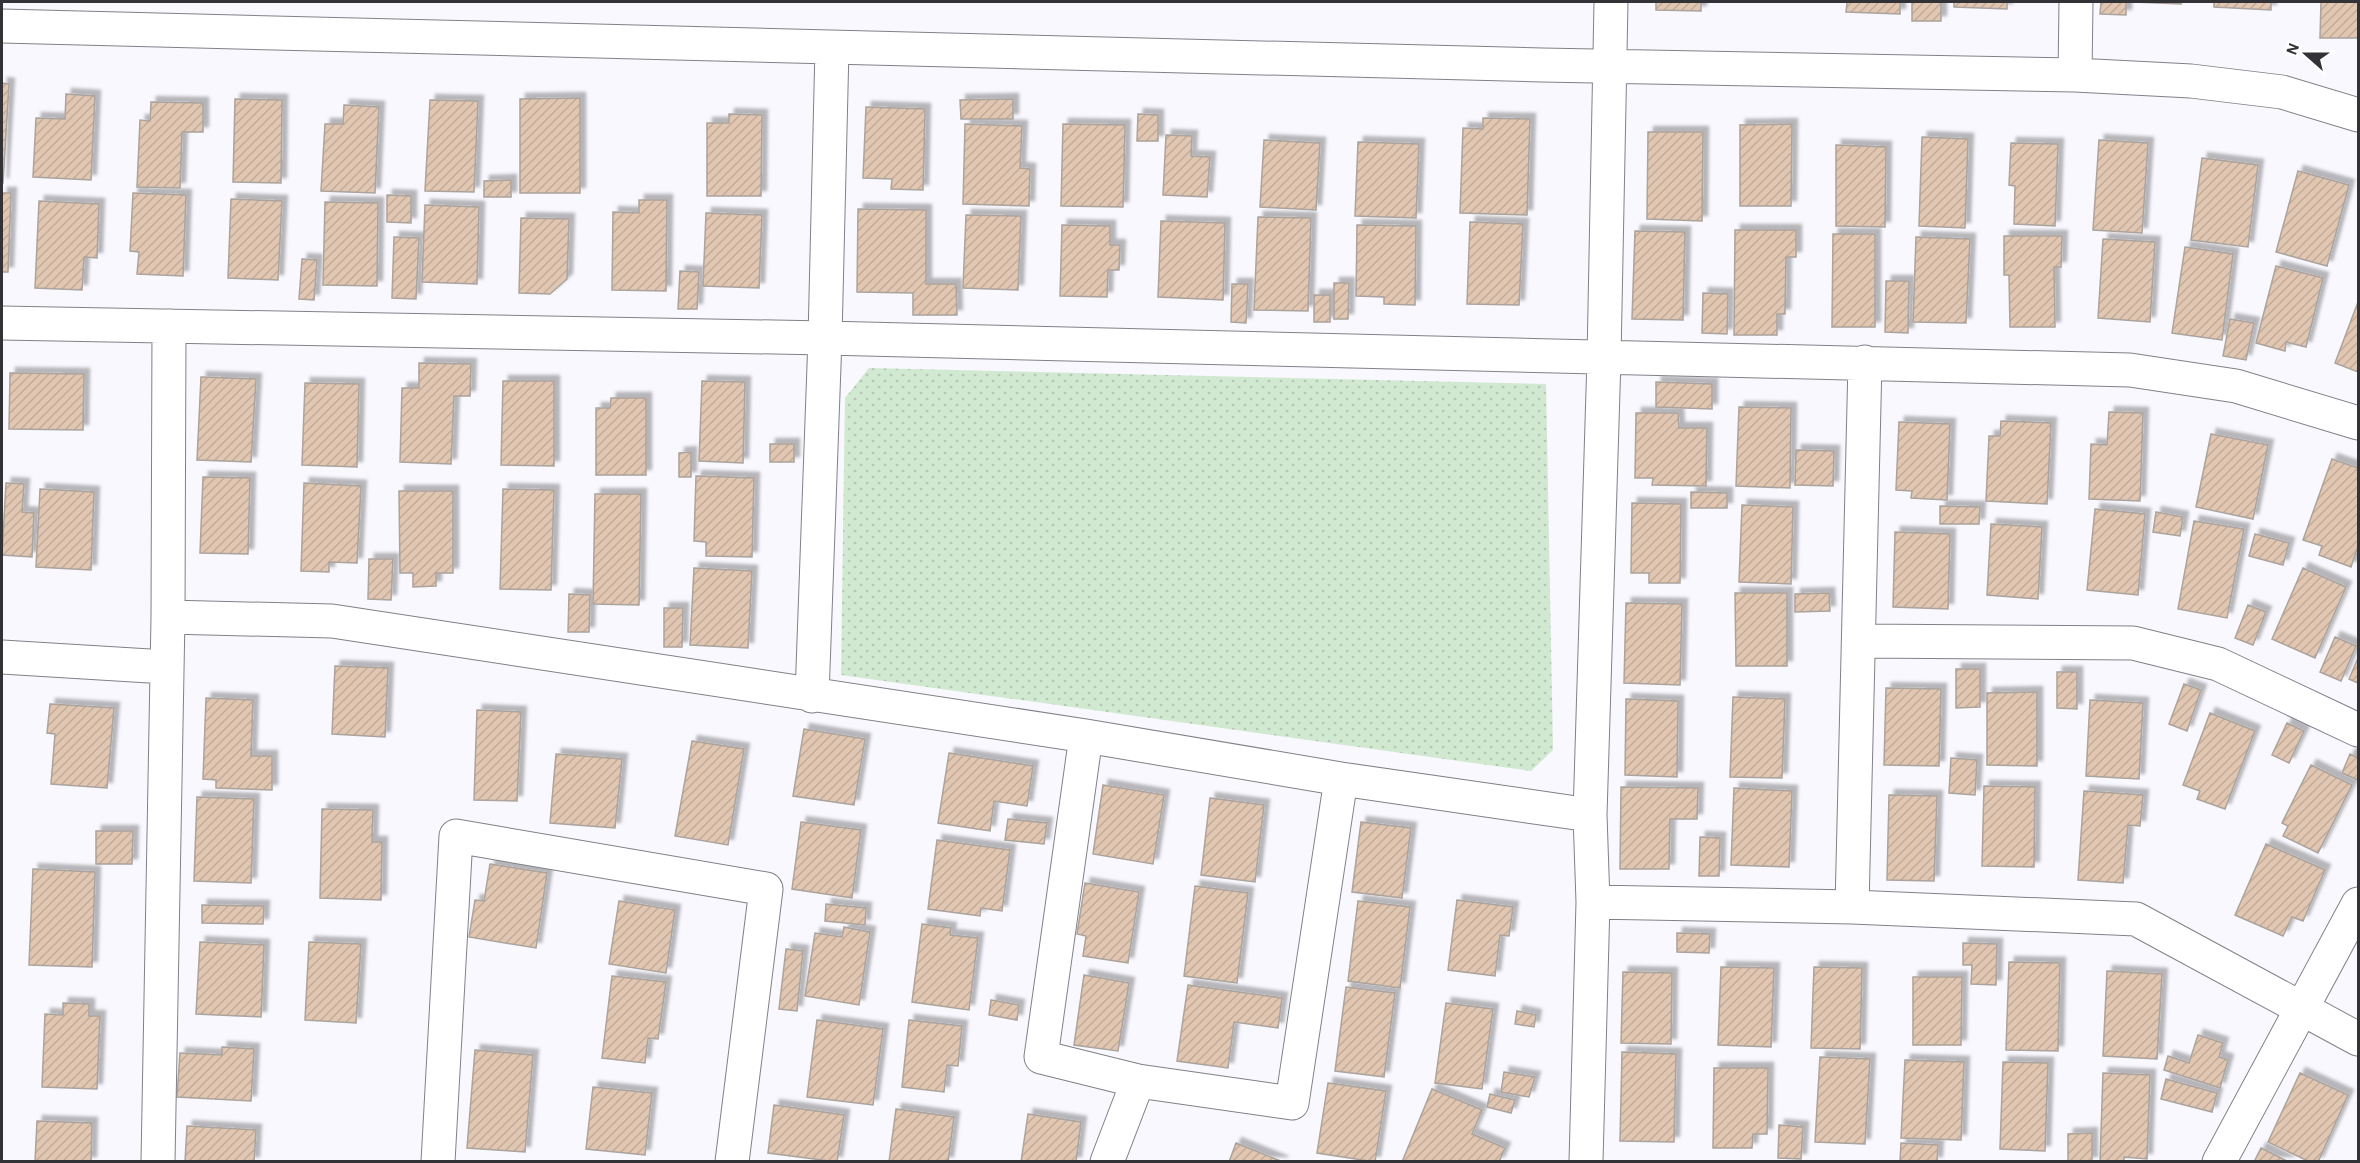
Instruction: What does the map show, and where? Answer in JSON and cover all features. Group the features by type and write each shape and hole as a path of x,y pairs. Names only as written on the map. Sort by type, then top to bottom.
{"street":[{"path":"1586,1161 1593,902 1590,815 1604,358 1611,2"},
{"path":"2075,75 2076,2"},
{"path":"2,26 41,14 832,48 2075,75 2191,81 2282,92 2358,115"},
{"path":"812,696 825,338 832,48"},
{"path":"2,323 825,338 2130,370 2236,386 2358,423"},
{"path":"158,1161 168,617 169,326"},
{"path":"1852,908 1865,362"},
{"path":"168,617 332,621 1086,736 1341,779 1590,815"},
{"path":"1859,641 2133,643 2218,664 2358,730"},
{"path":"2,657 166,667"},
{"path":"1086,736 1041,1057 1138,1081 1292,1103 1341,779"},
{"path":"438,1161 456,836 766,889 732,1161"},
{"path":"1593,902 1852,908 2136,919 2358,1040"},
{"path":"2219,1161 2358,904"},
{"path":"1107,1161 1138,1081"}],"green space":[{"path":"869,368 1546,384 1553,750 1531,771 841,675 845,398"}],"building":[{"path":"1656,2 1701,2 1701,11 1656,10"},
{"path":"1847,2 1900,2 1900,14 1846,12"},
{"path":"1912,2 1941,2 1941,21 1912,21"},
{"path":"1954,2 2007,2 2007,9 1954,7"},
{"path":"2101,2 2126,2 2126,15 2100,14"},
{"path":"2133,2 2182,2 2181,4"},
{"path":"2214,2 2271,2 2271,10 2214,7"},
{"path":"2321,2 2358,2 2358,38 2320,38"},
{"path":"2,83 9,84 3,183 2,183"},
{"path":"66,94 95,96 91,180 33,177 36,118 65,119"},
{"path":"580,98 580,193 520,193 520,99"},
{"path":"235,99 282,100 281,183 233,182"},
{"path":"1013,99 1013,119 961,119 960,100"},
{"path":"430,100 478,101 474,192 425,191"},
{"path":"151,102 203,103 203,132 182,132 180,188 137,187 140,120 150,121"},
{"path":"344,105 379,107 375,193 321,191 325,124 343,124"},
{"path":"866,107 925,109 923,190 891,189 892,179 863,178"},
{"path":"729,114 762,115 761,196 707,196 707,123 729,123"},
{"path":"1138,114 1158,115 1158,141 1137,141"},
{"path":"1483,118 1530,119 1527,215 1460,213 1463,128 1483,129"},
{"path":"965,124 1022,126 1020,168 1030,169 1029,206 963,204"},
{"path":"1063,124 1125,125 1123,207 1061,206"},
{"path":"1792,124 1791,206 1740,206 1740,125"},
{"path":"1648,132 1703,132 1702,221 1647,219"},
{"path":"1166,135 1192,136 1191,156 1210,157 1207,197 1163,195"},
{"path":"1922,137 1968,139 1965,228 1919,226"},
{"path":"1264,140 1320,143 1316,210 1260,207"},
{"path":"2099,140 2148,143 2142,233 2093,230"},
{"path":"1358,142 1419,144 1416,218 1355,216"},
{"path":"2011,143 2058,144 2055,226 2014,224 2015,186 2009,185"},
{"path":"1836,145 1886,147 1885,227 1836,226"},
{"path":"2202,158 2258,165 2248,247 2191,240"},
{"path":"2298,171 2349,185 2327,266 2276,252"},
{"path":"511,180 511,197 484,197 484,181"},
{"path":"2,193 11,193 8,272 2,272"},
{"path":"133,193 186,195 183,276 137,274 139,252 130,251"},
{"path":"387,195 411,196 411,223 387,222"},
{"path":"231,199 282,201 278,280 228,278"},
{"path":"639,200 667,200 666,291 612,290 613,212 639,213"},
{"path":"39,201 99,204 97,258 84,257 82,290 35,288"},
{"path":"325,202 378,203 377,286 323,285"},
{"path":"425,205 479,207 477,284 422,282"},
{"path":"858,209 926,210 926,284 956,284 957,315 913,315 913,293 857,292"},
{"path":"706,213 762,215 759,288 703,286"},
{"path":"966,215 1021,216 1018,290 963,288"},
{"path":"1258,217 1311,218 1308,311 1254,310"},
{"path":"521,218 569,219 567,279 550,294 519,293"},
{"path":"1161,221 1225,223 1223,300 1158,297"},
{"path":"1470,222 1523,224 1519,305 1467,304"},
{"path":"1062,225 1110,226 1110,245 1120,245 1119,270 1108,270 1107,297 1060,296"},
{"path":"1357,225 1416,226 1415,305 1384,304 1384,297 1356,296"},
{"path":"1735,230 1796,230 1796,257 1786,257 1785,314 1777,314 1777,335 1734,335"},
{"path":"1635,231 1685,232 1683,320 1632,319"},
{"path":"1833,234 1875,234 1875,327 1832,327"},
{"path":"2004,236 2062,236 2061,267 2054,267 2055,327 2010,327 2009,275 2004,275"},
{"path":"394,237 419,238 416,299 392,298"},
{"path":"1916,237 1970,239 1966,323 1913,322"},
{"path":"2103,239 2155,242 2150,322 2098,318"},
{"path":"2185,247 2233,254 2222,340 2172,333"},
{"path":"302,259 317,260 314,300 299,299"},
{"path":"2276,266 2323,278 2306,347 2286,342 2285,351 2256,343"},
{"path":"680,271 699,272 697,309 678,309"},
{"path":"1886,281 1909,281 1908,333 1885,332"},
{"path":"1334,283 1349,283 1348,319 1334,319"},
{"path":"1232,284 1248,284 1246,323 1231,322"},
{"path":"1703,293 1728,294 1727,334 1702,333"},
{"path":"1314,295 1330,295 1330,322 1314,322"},
{"path":"2358,302 2358,372 2335,363"},
{"path":"2230,319 2254,323 2246,360 2223,356"},
{"path":"419,363 471,364 470,396 454,396 451,464 400,462 402,388 419,388"},
{"path":"10,373 84,374 83,430 9,429"},
{"path":"201,377 256,379 251,462 197,460"},
{"path":"503,381 554,381 554,466 501,465"},
{"path":"702,381 745,382 743,463 699,461"},
{"path":"1656,382 1712,384 1712,409 1656,407"},
{"path":"305,383 359,384 357,467 302,465"},
{"path":"611,398 646,398 646,475 596,475 596,408 610,408"},
{"path":"1739,407 1791,408 1790,488 1736,486"},
{"path":"2109,412 2143,413 2140,501 2089,499 2091,444 2107,445"},
{"path":"1636,413 1678,413 1679,428 1707,428 1706,486 1652,485 1653,478 1635,478"},
{"path":"2001,421 2051,423 2047,504 1986,501 1989,436 2000,436"},
{"path":"1899,422 1950,424 1947,500 1911,498 1912,491 1896,490"},
{"path":"2211,434 2268,445 2253,519 2196,507"},
{"path":"770,444 794,444 794,462 770,462"},
{"path":"1796,450 1834,451 1833,486 1795,485"},
{"path":"691,452 691,477 679,477 679,453"},
{"path":"2332,459 2358,468 2358,546 2351,567 2319,555 2322,546 2303,540"},
{"path":"696,476 754,478 752,557 706,556 706,542 694,541"},
{"path":"203,477 250,478 248,554 200,553"},
{"path":"6,483 24,484 22,512 34,513 32,557 2,555"},
{"path":"304,483 361,486 357,563 329,562 329,572 301,571"},
{"path":"40,489 94,492 91,570 36,567"},
{"path":"503,489 554,490 551,590 500,589"},
{"path":"399,491 453,491 453,573 436,573 436,586 413,587 413,573 400,573"},
{"path":"1691,492 1727,493 1727,508 1691,508"},
{"path":"595,494 641,494 639,605 593,604"},
{"path":"1632,503 1681,504 1680,583 1649,583 1649,573 1631,573"},
{"path":"1742,505 1793,507 1791,584 1739,582"},
{"path":"1940,506 1980,507 1979,524 1940,524"},
{"path":"2095,509 2145,514 2138,595 2087,590"},
{"path":"2156,512 2183,517 2180,536 2153,532"},
{"path":"2194,521 2244,529 2227,618 2178,609"},
{"path":"1991,524 2042,527 2038,599 1987,595"},
{"path":"1895,532 1950,534 1948,609 1893,607"},
{"path":"2255,534 2289,543 2283,565 2249,556"},
{"path":"369,559 393,559 391,600 368,599"},
{"path":"694,568 752,571 748,648 690,645"},
{"path":"2303,568 2346,587 2315,658 2272,639"},
{"path":"1735,593 1787,593 1787,666 1736,666"},
{"path":"1829,593 1830,611 1795,612 1795,594"},
{"path":"569,594 590,595 589,632 568,632"},
{"path":"1626,603 1682,604 1680,685 1624,683"},
{"path":"2248,605 2266,612 2253,645 2235,638"},
{"path":"664,608 683,608 682,647 664,647"},
{"path":"2335,637 2356,646 2341,681 2320,672"},
{"path":"2358,658 2358,683 2349,679"},
{"path":"335,666 388,668 385,737 332,734"},
{"path":"1956,669 1980,669 1980,707 1956,708"},
{"path":"2057,672 2077,672 2077,709 2057,708"},
{"path":"2184,684 2201,690 2187,731 2169,724"},
{"path":"1886,688 1941,689 1939,766 1884,765"},
{"path":"2037,692 2037,766 1987,765 1987,693"},
{"path":"1733,697 1785,699 1782,778 1730,777"},
{"path":"206,698 253,700 251,756 272,756 272,790 216,788 216,780 203,779"},
{"path":"1626,699 1678,701 1677,777 1625,775"},
{"path":"2090,700 2143,703 2139,779 2086,776"},
{"path":"50,704 114,708 107,788 51,784 55,734 47,733"},
{"path":"477,710 521,712 517,801 474,800"},
{"path":"2210,713 2255,731 2225,809 2197,799 2200,791 2183,785"},
{"path":"2287,723 2304,731 2289,763 2272,755"},
{"path":"804,729 865,739 854,805 793,796"},
{"path":"692,741 744,749 728,845 675,836"},
{"path":"949,753 1033,766 1027,806 994,801 990,831 938,823"},
{"path":"556,754 622,759 615,828 550,823"},
{"path":"2350,754 2358,758 2358,780 2342,773"},
{"path":"1951,758 1977,760 1975,795 1949,793"},
{"path":"2311,765 2352,785 2318,853 2283,836 2288,826 2282,823"},
{"path":"1103,785 1164,795 1153,864 1093,854"},
{"path":"1984,786 2035,787 2034,867 1982,866"},
{"path":"1621,787 1698,788 1697,819 1670,819 1669,869 1620,869"},
{"path":"1734,788 1792,791 1789,867 1731,865"},
{"path":"2084,791 2143,795 2140,826 2128,825 2123,883 2078,880"},
{"path":"1889,795 1937,796 1934,881 1887,880"},
{"path":"197,797 254,799 251,883 194,881"},
{"path":"1210,798 1264,805 1255,882 1201,875"},
{"path":"322,809 373,810 372,842 382,842 381,900 320,898"},
{"path":"1008,819 1047,823 1044,844 1005,840"},
{"path":"801,822 861,830 852,898 792,889"},
{"path":"1361,822 1411,828 1402,898 1352,892"},
{"path":"96,831 133,831 132,864 96,864"},
{"path":"1700,837 1720,838 1719,876 1699,876"},
{"path":"937,840 1010,850 1002,911 981,908 980,916 928,909"},
{"path":"2266,844 2325,870 2303,921 2292,917 2283,936 2235,915"},
{"path":"490,864 547,873 536,948 469,937 475,900 484,901"},
{"path":"33,869 95,872 92,967 29,965"},
{"path":"1085,883 1139,892 1128,963 1083,956 1086,936 1077,934"},
{"path":"1195,886 1248,893 1237,983 1184,976"},
{"path":"1457,900 1513,907 1509,936 1500,935 1495,976 1448,970"},
{"path":"619,901 675,910 666,973 609,964"},
{"path":"1358,901 1410,907 1400,988 1348,981"},
{"path":"826,904 866,908 865,925 825,921"},
{"path":"202,905 264,906 263,924 202,923"},
{"path":"922,924 951,928 950,935 978,938 969,1010 912,1002"},
{"path":"844,927 870,932 859,1005 805,996 815,933 842,937"},
{"path":"1677,933 1710,934 1709,953 1677,952"},
{"path":"200,942 264,945 261,1017 196,1014"},
{"path":"309,942 361,944 356,1023 305,1020"},
{"path":"1963,943 1997,944 1996,985 1971,984 1972,965 1963,965"},
{"path":"786,949 803,951 797,1011 779,1009"},
{"path":"2009,962 2060,963 2058,1051 2006,1050"},
{"path":"1721,967 1774,968 1771,1047 1718,1045"},
{"path":"1814,967 1862,968 1860,1049 1811,1048"},
{"path":"2107,971 2162,974 2157,1059 2103,1056"},
{"path":"1623,972 1672,973 1671,1044 1621,1043"},
{"path":"1084,975 1129,983 1118,1051 1074,1045"},
{"path":"612,976 666,982 658,1039 648,1038 645,1063 602,1058"},
{"path":"1913,977 1962,977 1961,1045 1913,1045"},
{"path":"1188,985 1282,998 1278,1028 1234,1022 1228,1068 1177,1061"},
{"path":"1346,987 1395,993 1384,1077 1335,1071"},
{"path":"991,1000 1019,1005 1017,1020 989,1015"},
{"path":"63,1003 89,1004 89,1016 100,1016 97,1089 42,1087 45,1014 63,1015"},
{"path":"1446,1003 1493,1009 1482,1089 1435,1083"},
{"path":"1517,1011 1536,1015 1534,1027 1515,1024"},
{"path":"817,1020 883,1029 873,1105 807,1097"},
{"path":"909,1020 962,1026 958,1066 947,1065 944,1092 902,1087"},
{"path":"2198,1035 2223,1043 2219,1057 2228,1060 2220,1088 2164,1070 2168,1056 2189,1063"},
{"path":"222,1047 254,1049 251,1101 177,1097 180,1053 222,1055"},
{"path":"475,1050 533,1055 525,1152 467,1148"},
{"path":"1622,1052 1676,1054 1674,1142 1620,1141"},
{"path":"1820,1057 1870,1059 1865,1144 1815,1142"},
{"path":"1905,1060 1964,1062 1961,1140 1901,1138"},
{"path":"2003,1062 2048,1063 2045,1151 2000,1149"},
{"path":"1714,1068 1768,1068 1767,1134 1753,1134 1752,1148 1713,1148"},
{"path":"1504,1072 1535,1077 1529,1097 1501,1092"},
{"path":"2103,1073 2150,1075 2147,1159 2124,1157 2124,1162 2100,1162"},
{"path":"2300,1073 2348,1095 2318,1162 2310,1162 2268,1142"},
{"path":"2166,1079 2217,1093 2212,1112 2161,1099"},
{"path":"1328,1083 1386,1091 1375,1162 1317,1153"},
{"path":"593,1087 652,1093 645,1155 586,1149"},
{"path":"1432,1089 1482,1110 1472,1134 1505,1148 1499,1162 1402,1162"},
{"path":"1490,1094 1515,1100 1511,1113 1487,1107"},
{"path":"774,1105 844,1115 837,1162 768,1153"},
{"path":"896,1109 954,1117 948,1162 889,1162"},
{"path":"1028,1114 1081,1122 1076,1162 1021,1162"},
{"path":"37,1121 92,1123 91,1162 35,1162"},
{"path":"1779,1125 1803,1127 1801,1159 1778,1158"},
{"path":"187,1126 256,1130 254,1162 185,1162"},
{"path":"2092,1133 2092,1162 2068,1162 2068,1134"},
{"path":"1236,1143 1283,1162 1229,1162"},
{"path":"1901,1143 1938,1145 1937,1162 1900,1162"},
{"path":"2261,1148 2289,1162 2254,1162"}]}
